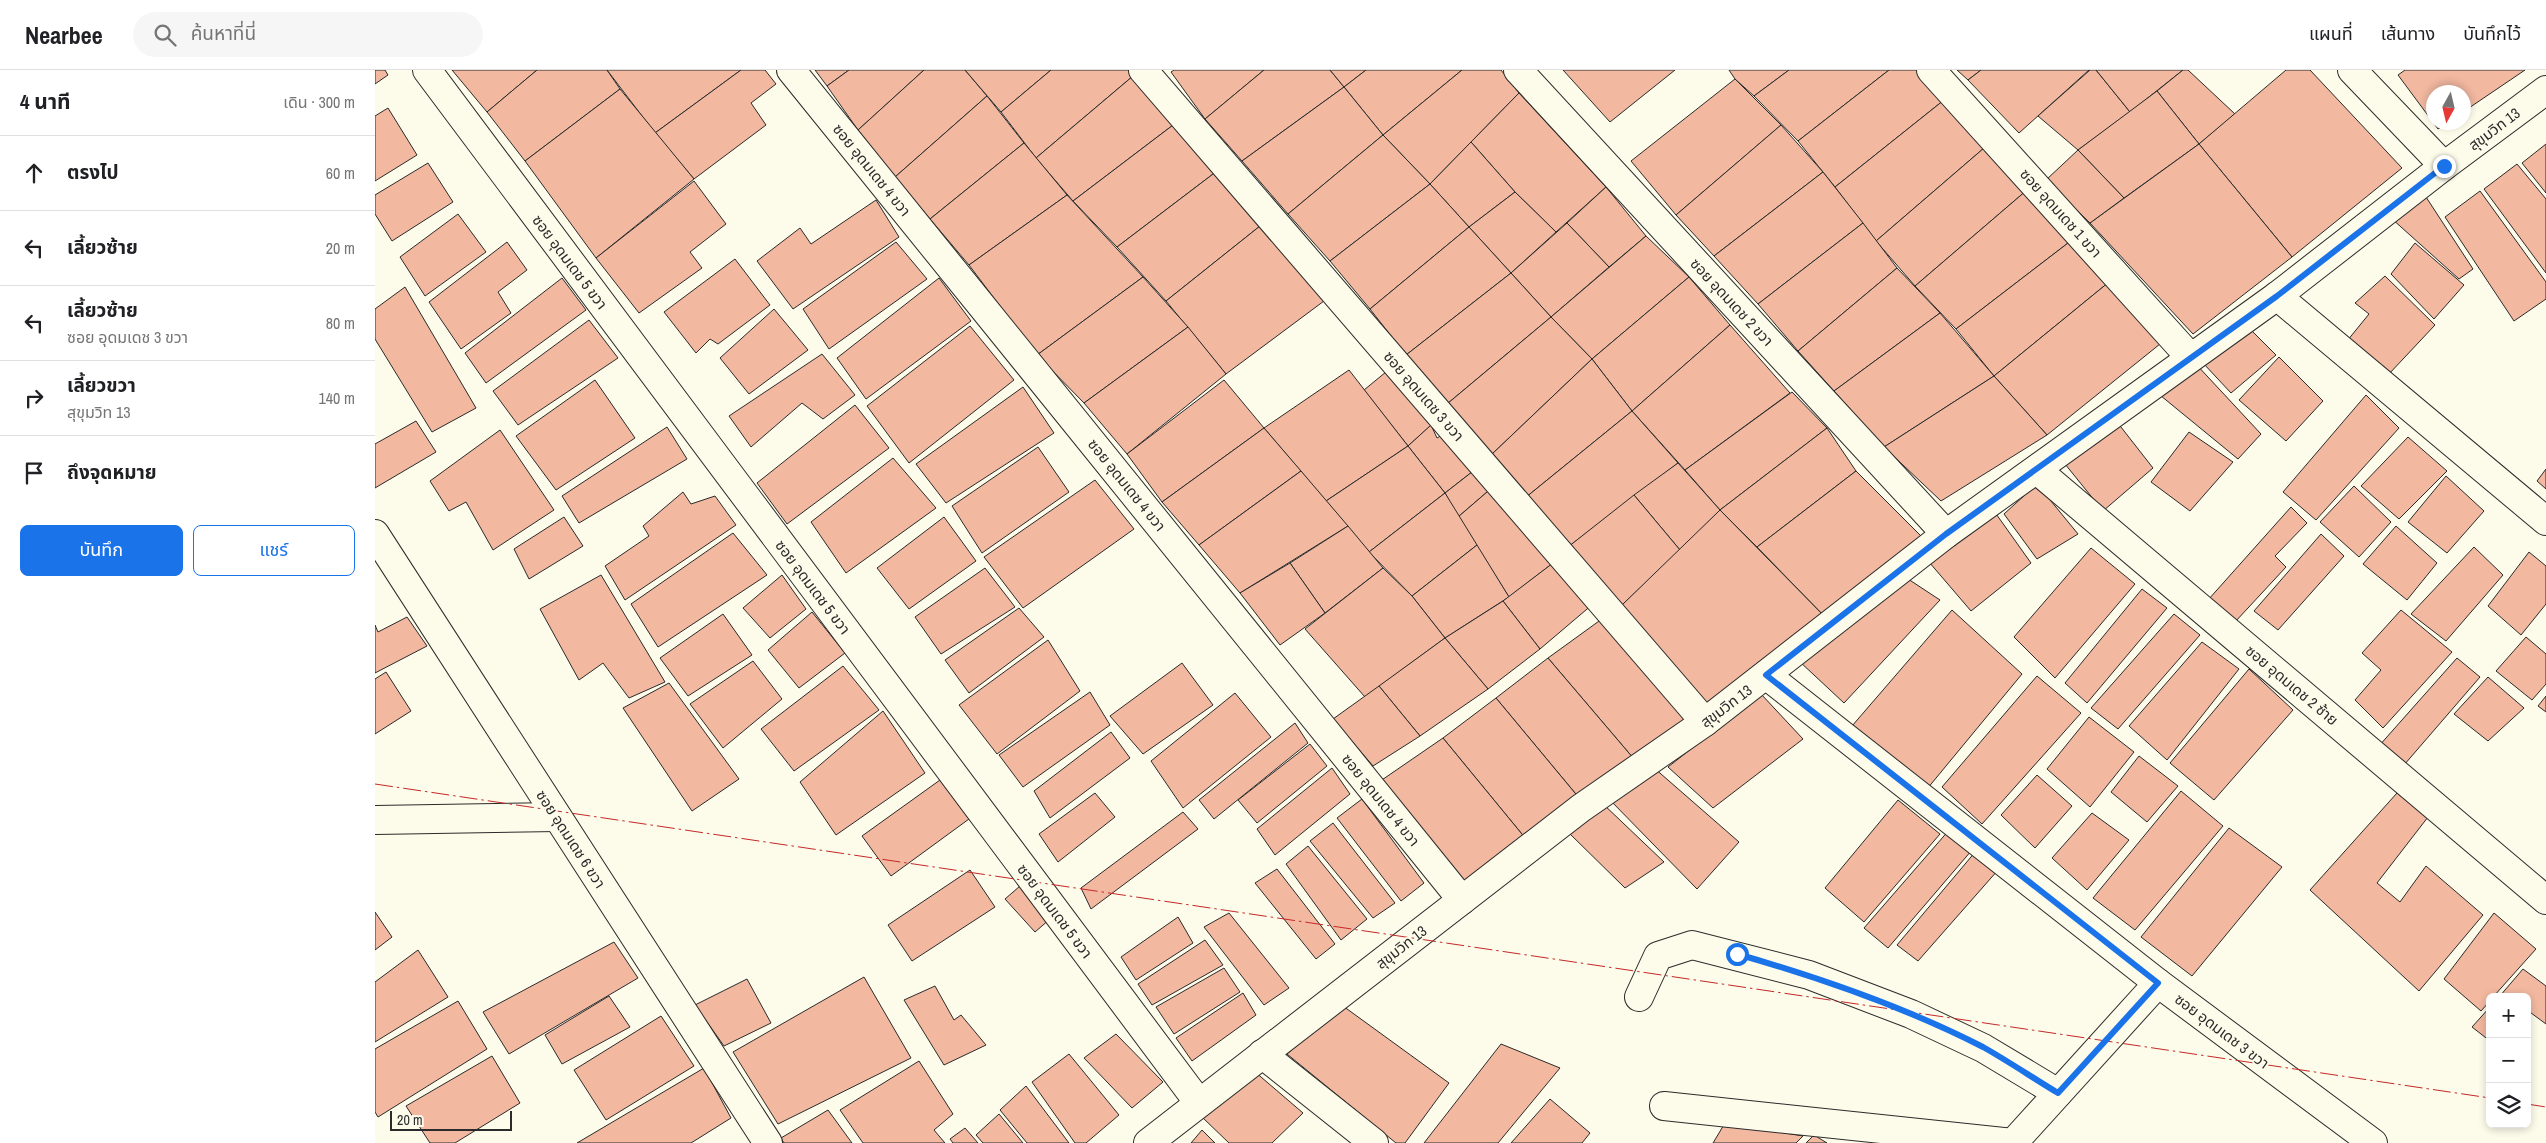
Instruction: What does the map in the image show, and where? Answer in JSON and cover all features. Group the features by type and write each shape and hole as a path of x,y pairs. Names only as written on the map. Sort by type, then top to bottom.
{"street":[{"name":"ซอย อุดมเดช 5 ขวา","path":"427,70 1199,1103"},
{"name":"ซอย อุดมเดช 4 ขวา","path":"791,70 1462,900"},
{"name":"ซอย อุดมเดช 3 ขวา","path":"1143,70 1705,722"},
{"name":"ซอย อุดมเดช 2 ขวา","path":"1518,70 1946,534"},
{"name":"ซอย อุดมเดช 1 ขวา","path":"1931,70 2190,357"},
{"path":"2352,70 2444,166"},
{"name":"สุขุมวิท 13","path":"1148,1143 1581,808 1705,722 1946,534 2277,296 2444,166 2546,90"},
{"path":"2277,296 2546,521"},
{"name":"ซอย อุดมเดช 2 ซ้าย","path":"2037,470 2546,900"},
{"name":"ซอย อุดมเดช 6 ขวา","path":"375,534 768,1143"},
{"name":"ซอย อุดมเดช 3 ขวา","path":"1766,675 2158,983 2373,1143"},
{"path":"375,820 557,817"},
{"path":"1639,997 1658,956 1692,945 1737,954 1809,975 1911,1014 1983,1048 2058,1093"},
{"path":"1664,1106 2013,1143 2158,983"},
{"path":"1261,1054 1374,1143"}],"building":[{"path":"375,70 385,70 388,75 375,84"},
{"path":"452,70 537,70 487,112"},
{"path":"537,70 607,70 620,89 525,161 487,112"},
{"path":"607,70 741,70 655,133"},
{"path":"741,70 765,70 776,84 751,103 766,125 694,179 655,133"},
{"path":"815,70 849,70 827,86"},
{"path":"849,70 924,70 858,130 827,86"},
{"path":"924,70 965,70 987,96 895,177 858,130"},
{"path":"965,70 1051,70 1001,112"},
{"path":"1051,70 1128,70 1133,76 1036,158 1001,112"},
{"path":"1174,70 1264,70 1205,119 1171,72"},
{"path":"1264,70 1330,70 1344,87 1242,161 1205,119"},
{"path":"1330,70 1366,70 1344,87"},
{"path":"1366,70 1462,70 1383,135 1344,87"},
{"path":"1462,70 1501,70 1519,93 1430,184 1383,135"},
{"path":"1563,70 1675,70 1610,122"},
{"path":"1729,70 1789,70 1754,96 1735,79"},
{"path":"1789,70 1889,70 1798,141 1754,96"},
{"path":"1889,70 1918,70 1944,100 1835,187 1798,141"},
{"path":"1957,70 1981,70 1968,80"},
{"path":"1981,70 2089,70 2019,133 1968,80"},
{"path":"2090,70 2096,70 2130,112 2078,150 2038,116"},
{"path":"2096,70 2183,70 2130,112"},
{"path":"2183,70 2188,70 2235,114 2199,144 2157,91"},
{"path":"2286,70 2310,70 2402,168 2292,257 2199,144"},
{"path":"2405,70 2525,70 2471,107 2471,85 2426,85 2426,113 2398,75"},
{"path":"1133,76 1177,122 1073,201 1036,158"},
{"path":"1735,79 1781,125 1676,215 1631,161"},
{"path":"1344,87 1383,135 1288,214 1242,161"},
{"path":"620,89 694,179 596,258 525,161"},
{"path":"2157,91 2199,144 2124,198 2078,150"},
{"path":"1519,93 1606,187 1556,232 1515,192 1471,142"},
{"path":"987,96 1024,143 930,219 895,177"},
{"path":"1944,100 1984,148 1876,241 1835,187"},
{"path":"388,108 417,155 375,181 375,116"},
{"path":"1177,122 1217,171 1117,247 1073,201"},
{"path":"1781,125 1823,172 1714,256 1676,215"},
{"path":"1383,135 1430,184 1330,261 1288,214"},
{"path":"1471,142 1515,192 1469,227 1430,184"},
{"path":"1024,143 1067,195 969,265 930,219"},
{"path":"2199,144 2292,257 2193,334 2090,223"},
{"path":"2546,144 2546,193 2522,163"},
{"path":"1984,148 2027,190 1915,286 1876,241"},
{"path":"2078,150 2124,198 2090,223 2046,180"},
{"path":"428,163 453,202 392,241 375,214 375,195"},
{"path":"2517,164 2546,199 2546,273 2484,189"},
{"path":"1217,171 1265,222 1166,301 1117,247"},
{"path":"1823,172 1863,223 1758,304 1714,256"},
{"path":"694,181 726,224 690,252 702,268 639,313 596,258"},
{"path":"1430,184 1469,227 1370,309 1330,261"},
{"path":"1606,187 1646,236 1609,267 1567,223"},
{"path":"2027,190 2068,243 1956,329 1915,286"},
{"path":"2480,191 2546,282 2546,299 2514,321 2445,217"},
{"path":"1515,192 1556,232 1511,273 1469,227"},
{"path":"1067,195 1143,277 1037,355 969,265"},
{"path":"2426,197 2473,269 2459,279 2391,218"},
{"path":"876,200 899,237 793,309 757,261 800,228 811,244"},
{"path":"458,214 486,252 425,296 400,257"},
{"path":"1265,222 1328,298 1226,374 1166,301"},
{"path":"1567,223 1609,267 1551,317 1511,273"},
{"path":"1863,223 1897,268 1798,351 1758,304"},
{"path":"1469,227 1511,273 1406,355 1370,309"},
{"path":"1646,236 1689,277 1592,359 1551,317"},
{"path":"507,242 527,270 498,292 511,313 461,349 429,302"},
{"path":"896,242 927,279 829,349 803,309"},
{"path":"2068,243 2109,282 1994,376 1956,329"},
{"path":"2415,243 2464,285 2434,319 2391,274"},
{"path":"735,259 770,305 718,344 710,339 696,353 664,312"},
{"path":"1897,268 1940,313 1834,391 1798,351"},
{"path":"1511,273 1551,317 1447,404 1406,355"},
{"path":"2385,276 2435,325 2388,375 2347,341 2369,314 2355,303"},
{"path":"1143,277 1188,327 1084,403 1037,355"},
{"path":"1689,277 1730,325 1632,411 1592,359"},
{"path":"562,278 586,310 486,383 465,353"},
{"path":"939,278 971,321 866,399 837,358"},
{"path":"2109,282 2160,344 2047,435 1994,376"},
{"path":"405,287 476,408 432,432 375,339 375,309"},
{"path":"774,309 808,350 749,394 720,358"},
{"path":"1940,313 1994,376 1884,447 1834,391"},
{"path":"1551,317 1592,359 1490,456 1447,404"},
{"path":"589,320 618,358 518,425 493,391"},
{"path":"1730,325 1790,393 1685,470 1632,411"},
{"path":"2246,325 2276,355 2231,393 2203,363"},
{"path":"970,326 1014,380 909,463 867,406"},
{"path":"1188,327 1226,374 1127,454 1084,403"},
{"path":"822,354 855,395 823,419 802,403 751,447 729,416"},
{"path":"2279,357 2323,401 2286,441 2239,400"},
{"path":"1592,359 1632,411 1525,498 1490,456"},
{"path":"2194,362 2261,434 2238,459 2155,391"},
{"path":"1392,367 1438,419 1408,446 1364,390"},
{"path":"1349,370 1408,446 1326,501 1264,428"},
{"path":"1994,376 2047,435 1941,501 1884,447"},
{"path":"595,380 635,438 556,490 516,436"},
{"path":"1224,380 1264,428 1162,502 1127,454"},
{"path":"1023,387 1054,433 946,503 916,464"},
{"path":"1792,392 1827,428 1720,510 1685,470"},
{"path":"2366,395 2399,428 2316,520 2283,492"},
{"path":"855,405 889,448 787,524 757,483"},
{"path":"1632,411 1678,463 1568,547 1525,498"},
{"path":"416,421 436,452 375,488 375,444"},
{"path":"2117,422 2153,468 2103,511 2065,464"},
{"path":"1431,425 1437,438 1449,431 1477,468 1445,493 1408,446"},
{"path":"667,427 687,459 579,523 562,496"},
{"path":"1264,428 1301,471 1199,545 1162,502"},
{"path":"1827,428 1856,471 1757,547 1720,510"},
{"path":"500,430 554,510 493,550 466,502 449,511 430,481"},
{"path":"2189,432 2233,462 2190,511 2151,482"},
{"path":"2408,437 2447,471 2399,519 2361,486"},
{"path":"1408,446 1445,493 1369,552 1326,501"},
{"path":"1038,447 1069,492 982,553 952,506"},
{"path":"893,458 936,508 846,573 811,522"},
{"path":"1678,463 1720,510 1680,550 1634,495"},
{"path":"1477,468 1494,486 1458,517 1445,493"},
{"path":"2546,469 2546,489 2537,481"},
{"path":"1301,471 1348,526 1240,593 1199,545"},
{"path":"1856,471 1927,542 1826,618 1757,547"},
{"path":"2446,476 2484,511 2447,553 2408,522"},
{"path":"1095,480 1134,529 1023,608 984,557"},
{"path":"2037,484 2078,534 2037,559 2004,514"},
{"path":"1494,486 1553,563 1509,597 1458,517"},
{"path":"2354,486 2391,522 2359,557 2320,522"},
{"path":"683,492 691,504 715,496 736,525 625,600 605,566 649,536 643,526"},
{"path":"1445,493 1477,545 1412,596 1369,552"},
{"path":"1634,495 1680,550 1621,606 1568,547"},
{"path":"2291,507 2307,523 2275,556 2286,567 2235,622 2208,600"},
{"path":"1720,510 1826,618 1707,707 1621,606"},
{"path":"1994,511 2031,563 1971,611 1929,562"},
{"path":"564,517 583,546 529,579 514,549"},
{"path":"944,517 976,561 909,609 877,568"},
{"path":"1348,526 1383,568 1325,613 1290,563"},
{"path":"2396,526 2437,563 2407,600 2363,564"},
{"path":"733,533 767,575 658,647 631,604"},
{"path":"2321,534 2344,556 2278,630 2254,611"},
{"path":"1477,545 1509,597 1445,638 1412,596"},
{"path":"2474,547 2503,575 2446,641 2411,614"},
{"path":"2091,548 2135,584 2055,678 2014,637"},
{"path":"2529,552 2546,566 2546,604 2521,635 2488,606"},
{"path":"1290,563 1325,613 1280,645 1240,593"},
{"path":"1553,563 1593,604 1540,649 1503,601"},
{"path":"985,568 1015,607 941,654 915,617"},
{"path":"1383,568 1412,596 1445,638 1365,697 1305,629"},
{"path":"601,575 665,682 629,698 603,663 579,680 540,609"},
{"path":"782,575 806,609 770,638 743,608"},
{"path":"1905,577 1940,600 1844,703 1799,661"},
{"path":"2142,589 2167,608 2087,703 2065,683"},
{"path":"1503,601 1540,649 1488,689 1445,638"},
{"path":"1019,608 1044,637 969,693 945,660"},
{"path":"1952,610 2022,674 1927,789 1852,726"},
{"path":"2401,610 2452,652 2383,728 2355,700 2381,670 2362,653"},
{"path":"812,612 845,653 799,688 768,650"},
{"path":"723,614 752,655 688,696 660,658"},
{"path":"2174,614 2200,635 2118,729 2091,708"},
{"path":"1606,616 1691,718 1634,759 1548,658"},
{"path":"407,617 427,646 375,673 375,625 378,632"},
{"path":"2526,637 2546,654 2546,684 2532,700 2496,671"},
{"path":"1445,638 1488,689 1420,736 1379,686"},
{"path":"1048,640 1080,691 997,754 959,705"},
{"path":"2202,642 2239,669 2167,760 2129,726"},
{"path":"1548,658 1634,759 1580,799 1496,698"},
{"path":"2457,658 2480,677 2404,765 2378,747"},
{"path":"753,661 782,699 723,748 690,704"},
{"path":"1182,663 1213,705 1143,754 1110,716"},
{"path":"843,666 879,710 794,771 761,729"},
{"path":"2249,669 2293,710 2214,800 2170,763"},
{"path":"386,672 411,711 375,734 375,679"},
{"path":"2037,676 2081,713 1982,824 1942,787"},
{"path":"2488,677 2524,708 2488,741 2454,714"},
{"path":"669,683 739,779 692,811 623,708"},
{"path":"1379,686 1420,736 1373,766 1333,719"},
{"path":"1090,692 1110,725 1023,787 999,755"},
{"path":"1235,693 1271,737 1183,808 1151,761"},
{"path":"1761,694 1803,739 1713,808 1668,767"},
{"path":"2546,696 2546,712 2538,706"},
{"path":"1496,698 1580,799 1526,839 1443,738"},
{"path":"883,711 925,773 836,835 800,782"},
{"path":"2089,717 2134,752 2090,807 2047,769"},
{"path":"1295,723 1308,743 1214,819 1199,800"},
{"path":"1111,732 1130,758 1050,818 1034,791"},
{"path":"1443,738 1526,839 1460,889 1376,784"},
{"path":"1310,744 1327,766 1257,823 1238,800"},
{"path":"2139,756 2178,786 2147,822 2111,792"},
{"path":"1653,767 1739,842 1697,889 1609,799"},
{"path":"1332,768 1350,794 1275,855 1257,829"},
{"path":"2037,775 2072,806 2035,848 2001,815"},
{"path":"940,780 969,819 891,876 862,836"},
{"path":"2181,791 2223,826 2135,930 2093,898"},
{"path":"1095,793 1115,817 1058,862 1039,834"},
{"path":"2397,793 2428,817 2377,883 2400,902 2426,866 2483,915 2419,991 2310,890"},
{"path":"1362,799 1424,883 1401,901 1337,818"},
{"path":"1898,800 1940,834 1864,922 1825,888"},
{"path":"1601,802 1664,862 1625,888 1568,832"},
{"path":"1183,812 1198,829 1091,909 1081,888"},
{"path":"2092,813 2129,840 2087,890 2052,858"},
{"path":"1333,823 1395,903 1373,918 1310,841"},
{"path":"2229,828 2282,867 2192,976 2141,937"},
{"path":"1950,829 1972,850 1888,948 1864,928"},
{"path":"1308,846 1367,919 1341,940 1286,864"},
{"path":"1976,851 1998,870 1918,961 1897,945"},
{"path":"1277,869 1335,944 1316,959 1255,883"},
{"path":"970,870 995,907 912,961 888,925"},
{"path":"1020,886 1050,919 1035,932 1005,899"},
{"path":"375,912 392,937 375,950"},
{"path":"1229,913 1289,988 1264,1005 1204,927"},
{"path":"2494,913 2536,949 2497,993 2486,993 2486,1005 2481,1011 2444,979"},
{"path":"1178,917 1193,943 1136,980 1121,957"},
{"path":"1205,940 1223,965 1152,1005 1138,984"},
{"path":"614,942 638,978 509,1054 483,1012"},
{"path":"418,950 448,997 375,1042 375,982"},
{"path":"1224,968 1240,992 1174,1034 1156,1007"},
{"path":"2523,969 2546,986 2546,1024 2531,1013 2531,993 2502,993"},
{"path":"864,977 911,1058 778,1124 733,1052"},
{"path":"747,979 771,1023 724,1046 695,1005"},
{"path":"935,986 954,1020 961,1015 986,1045 944,1065 904,1000"},
{"path":"1243,993 1256,1015 1192,1061 1176,1038"},
{"path":"609,996 630,1027 562,1064 545,1035"},
{"path":"458,1001 487,1049 378,1117 375,1112 375,1049"},
{"path":"1343,1006 1449,1083 1405,1143 1396,1143 1287,1054"},
{"path":"2486,1011 2486,1038 2472,1027"},
{"path":"661,1016 694,1066 606,1120 574,1070"},
{"path":"1116,1034 1163,1082 1132,1108 1084,1058"},
{"path":"1501,1044 1560,1068 1498,1143 1424,1143"},
{"path":"1069,1054 1119,1115 1086,1143 1075,1143 1032,1082"},
{"path":"492,1056 520,1103 455,1143 430,1143 406,1106"},
{"path":"919,1061 953,1114 934,1130 945,1143 863,1143 840,1110"},
{"path":"704,1068 731,1118 691,1143 577,1143"},
{"path":"1254,1071 1303,1113 1272,1143 1229,1143 1203,1118"},
{"path":"1026,1086 1069,1143 1027,1143 1000,1110"},
{"path":"1550,1099 1590,1133 1582,1143 1511,1143"},
{"path":"828,1110 852,1143 784,1143 781,1138"},
{"path":"999,1114 1023,1143 983,1143 976,1135"},
{"path":"1725,1123 1803,1136 1796,1143 1713,1143"},
{"path":"965,1128 978,1143 953,1143 950,1139"},
{"path":"1202,1130 1215,1143 1191,1143"},
{"path":"1814,1135 1827,1143 1806,1143"}],"power":[{"path":"375,784 2486,1097"},
{"path":"2531,1105 2546,1107"}],"route":[{"path":"1737,954 1809,975 1911,1014 1983,1048 2058,1093 2158,983 1766,675 1946,534 2277,296 2444,166"}]}
